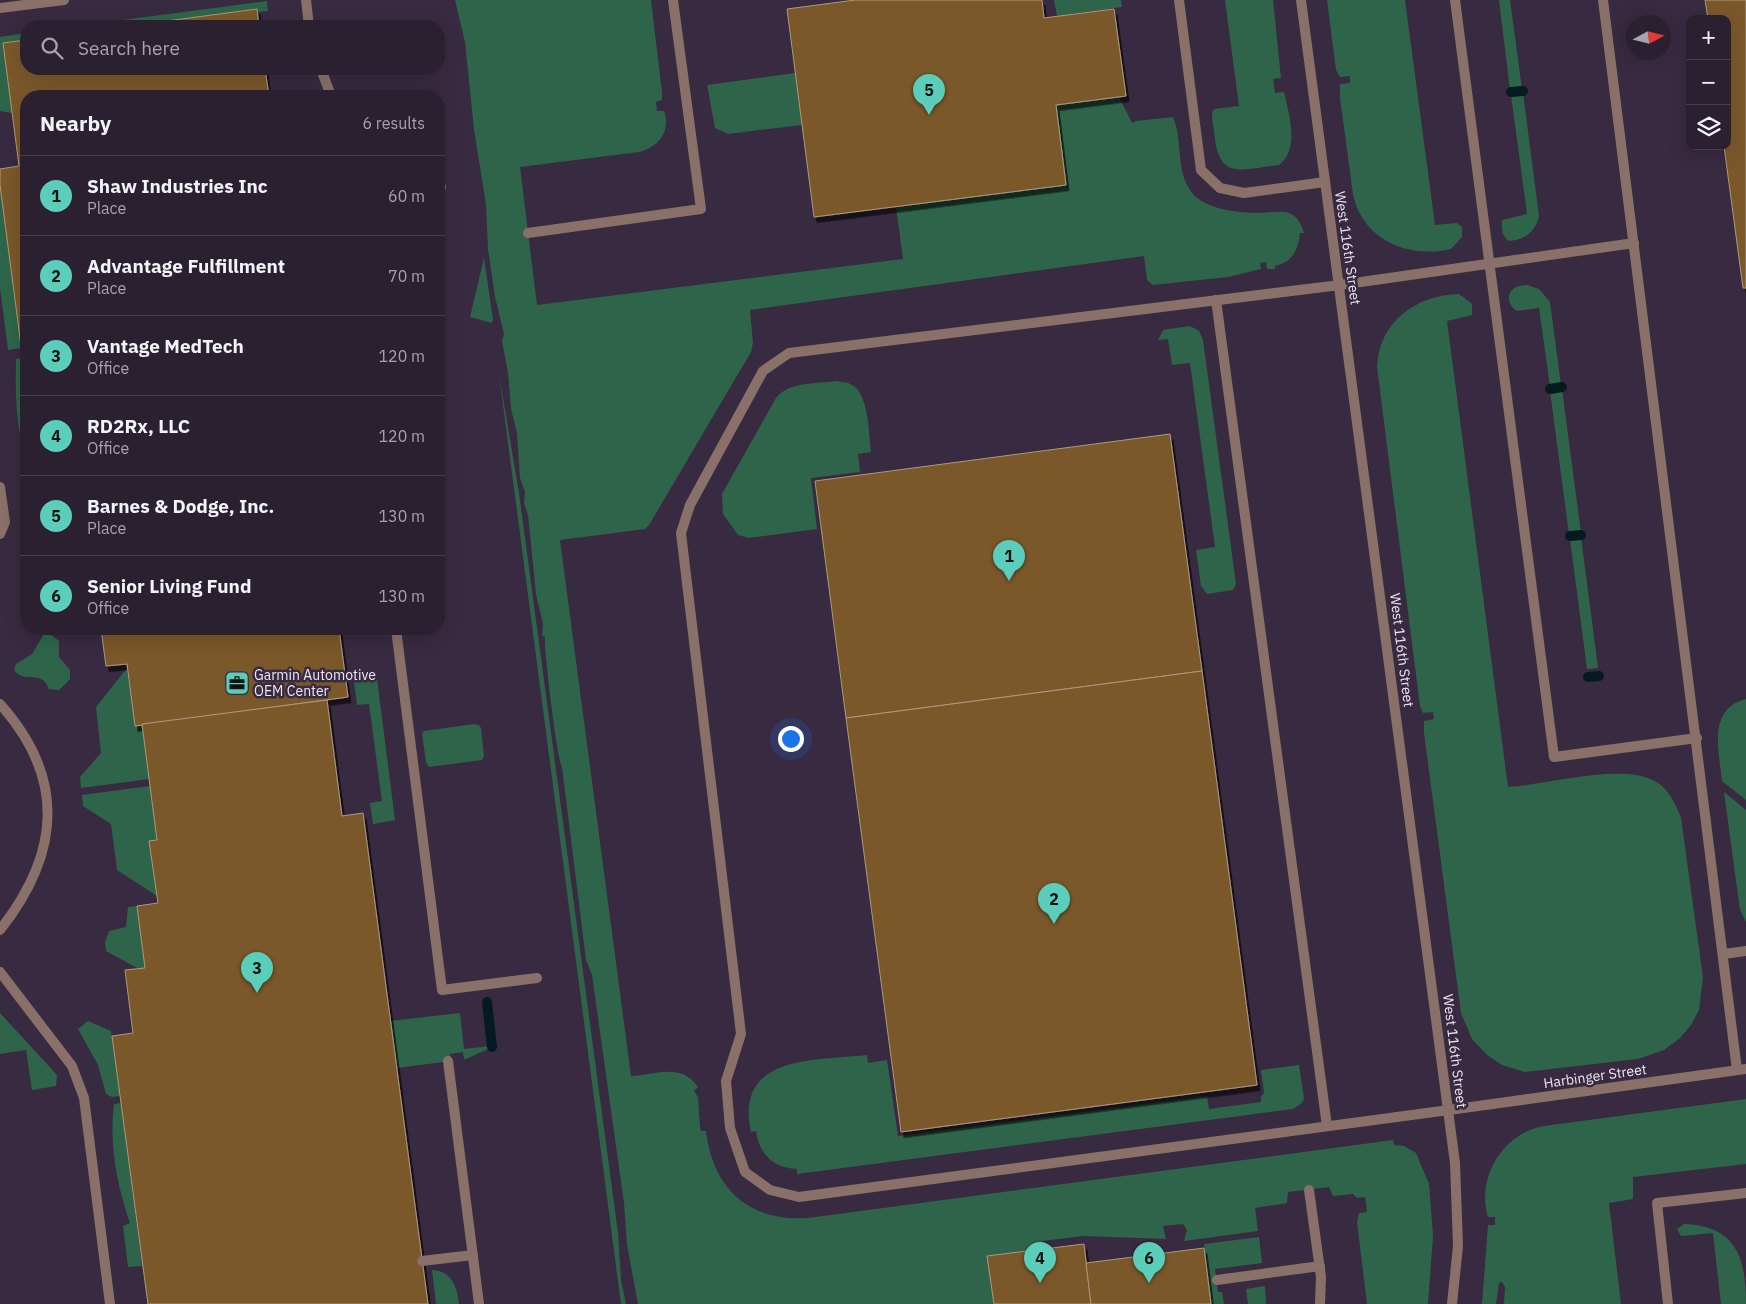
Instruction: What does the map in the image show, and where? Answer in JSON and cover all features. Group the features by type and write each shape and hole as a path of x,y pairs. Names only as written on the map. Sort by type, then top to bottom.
{"street":[{"path":"0,8 64,0"},
{"path":"306,0 308,20"},
{"path":"528,233 701,210 673,0"},
{"path":"1179,0 1201,170 1220,188 1244,193 1325,182"},
{"name":"West 116th Street","path":"1301,0 1449,1110 1458,1204 1458,1246 1452,1304"},
{"path":"1455,0 1491,263 1554,757 1697,738"},
{"path":"1603,0 1724,954 1741,1069"},
{"path":"323,75 329,90"},
{"name":"Harbinger Street","path":"1634,243 1340,285 803,350 789,353 763,371 690,505 682,533 741,1034 726,1082 730,1128 745,1172 770,1190 799,1197 1741,1069"},
{"path":"1216,300 1327,1126"},
{"path":"0,487 5,522 0,534"},
{"path":"397,635 442,990 536,978"},
{"path":"0,704 15,721 42,770 49,817 31,882 0,930"},
{"path":"1724,954 1746,951"},
{"path":"0,972 72,1066 84,1098 110,1304"},
{"path":"448,1062 479,1304"},
{"path":"1309,1190 1320,1266 1320,1304"},
{"path":"1668,1304 1657,1203 1746,1193"},
{"path":"422,1261 472,1254"},
{"path":"1217,1280 1320,1266"}],"green space":[{"path":"455,0 651,0 662,92 662,100 656,102 657,111 664,111 666,118 662,137 646,150 639,152 520,167 537,305 903,259 896,207 1066,185 1056,105 1119,97 1132,123 1173,117 1178,137 1183,175 1193,194 1199,199 1214,207 1232,211 1258,213 1286,212 1296,218 1301,224 1304,233 1300,233 1296,250 1286,262 1275,266 1275,269 1267,269 1266,262 1260,263 1261,269 1228,277 1153,285 1147,280 1144,256 750,310 753,343 751,352 649,525 645,529 560,540 631,1076 658,1072 676,1072 691,1079 698,1087 694,1091 698,1097 701,1131 706,1131 710,1152 717,1170 726,1185 738,1198 752,1208 768,1214 787,1218 808,1218 1393,1140 1394,1145 1404,1146 1416,1153 1429,1184 1433,1236 1428,1304 1367,1304 1357,1222 1359,1213 1367,1212 1365,1197 1357,1198 1353,1194 1333,1196 1329,1187 1288,1192 1287,1203 1255,1208 1258,1231 1184,1241 1187,1230 1183,1224 1163,1226 1166,1239 1083,1236 1042,1241 1043,1249 988,1256 994,1304 638,1304 627,1245 624,1203 592,975 586,960 562,767 551,701 545,637 542,635 543,624 536,594 528,515 524,503 525,492 520,478 517,433 511,409 508,373 502,341 504,334 495,297 488,249 486,205 474,129 465,42"},
{"path":"1054,0 1121,0 1122,7 1057,16"},
{"path":"1225,0 1273,0 1281,78 1273,79 1275,93 1284,92 1291,131 1289,150 1279,165 1237,169 1229,167 1223,162 1218,153 1212,112 1215,109 1239,106"},
{"path":"1327,0 1405,0 1435,225 1457,223 1462,227 1462,237 1451,249 1419,251 1404,248 1377,234 1366,223 1358,210 1353,194 1340,98 1340,84 1350,83 1350,76 1340,77 1336,70"},
{"path":"1499,0 1510,0 1522,89 1510,90"},
{"path":"267,1 268,11 258,12 256,9 174,20 123,20"},
{"path":"20,34 20,41 3,43 12,113 0,111 0,37"},
{"path":"795,73 802,125 728,134 715,128 707,85"},
{"path":"1523,93 1539,216 1529,234 1510,241 1505,238 1502,220 1527,214 1511,95"},
{"path":"0,185 20,333 20,348 8,350 0,288"},
{"path":"484,258 493,320 492,323 470,317"},
{"path":"1527,285 1539,289 1550,302 1561,385 1550,386 1539,308 1517,311 1510,304 1509,295 1511,291 1520,286"},
{"path":"1459,294 1472,304 1472,315 1447,321 1508,787 1607,774 1627,774 1644,777 1658,783 1666,790 1675,803 1681,818 1703,977 1699,1010 1691,1025 1680,1038 1664,1050 1638,1059 1525,1072 1502,1065 1487,1055 1472,1039 1461,1013 1424,733 1424,721 1434,719 1433,712 1423,713 1420,706 1377,367 1379,351 1385,336 1403,314 1415,305 1429,299"},
{"path":"1190,326 1199,331 1203,340 1236,584 1233,590 1207,594 1201,586 1196,550 1215,547 1190,363 1172,365 1168,339 1158,340 1163,330"},
{"path":"20,358 20,436 16,398 16,359"},
{"path":"499,374 519,493 618,1233 621,1280 626,1304 621,1304"},
{"path":"837,381 849,383 858,390 865,406 871,452 858,454 860,472 811,478 817,529 749,538 738,535 723,514 722,494 776,398 788,389 796,386"},
{"path":"1562,389 1581,533 1569,534 1550,391"},
{"path":"1581,537 1598,668 1587,669 1570,539"},
{"path":"43,635 52,635 59,641 59,657 70,670 70,679 59,690 49,689 42,679 18,674 14,670 16,664 32,654"},
{"path":"127,668 135,725 142,724 149,779 81,788 80,777 101,753 96,707"},
{"path":"376,671 395,820 373,824 370,803 382,801 369,704 357,705 353,674"},
{"path":"1746,699 1746,800 1722,781 1718,732 1720,721 1725,712 1734,704"},
{"path":"474,724 479,725 481,728 484,756 482,760 429,767 426,762 422,734 424,731"},
{"path":"150,786 157,840 149,842 157,896 117,870 111,824 83,806 82,795"},
{"path":"1724,792 1746,810 1746,922 1740,910"},
{"path":"137,906 145,968 139,969 106,951 105,942 109,931 126,927 128,907"},
{"path":"0,1013 57,1075 56,1086 32,1090 26,1050 0,1054"},
{"path":"460,1013 464,1049 490,1046 490,1048 466,1059 464,1059 463,1052 450,1054 451,1061 397,1068 390,1021"},
{"path":"88,1021 111,1031 120,1096 112,1097 106,1094 98,1065 78,1029"},
{"path":"867,1055 868,1063 887,1060 898,1136 1207,1096 1209,1109 1261,1102 1261,1097 1264,1093 1261,1070 1299,1065 1304,1098 1302,1103 1293,1109 797,1174 797,1169 774,1163 760,1146 756,1131 751,1132 749,1107 755,1088 767,1075 783,1066 803,1061"},
{"path":"1746,1099 1746,1164 1633,1177 1633,1199 1609,1203 1621,1304 1504,1304 1505,1287 1502,1282 1499,1283 1496,1304 1482,1304 1488,1225 1495,1225 1495,1217 1488,1217 1485,1202 1486,1187 1496,1160 1516,1138 1529,1130 1544,1126"},
{"path":"121,1103 142,1266 128,1267 123,1226 130,1223 121,1194 113,1149 114,1104"},
{"path":"1684,1224 1702,1226 1716,1231 1734,1247 1744,1272 1746,1304 1721,1304 1713,1233 1681,1236 1677,1229"},
{"path":"1259,1237 1262,1263 1215,1269 1218,1292 1222,1292 1224,1304 1211,1304 1204,1244"},
{"path":"432,1270 444,1273 449,1277 455,1286 459,1304 436,1304"},
{"path":"1265,1286 1266,1304 1248,1304 1246,1289"}],"building":[{"path":"855,0 1042,0 1044,18 1114,9 1126,96 1056,105 1066,185 814,217 787,9"},
{"path":"1705,0 1746,0 1746,288 1743,288 1725,150 1731,150 1731,15 1707,15"},
{"path":"257,9 258,20 174,20"},
{"path":"20,41 20,75 266,75 268,90 20,90 20,338 0,185 0,169 19,166 3,43"},
{"path":"1170,434 1202,671 846,718 815,481"},
{"name":"Garmin Automotive OEM Center","path":"102,635 340,635 348,697 135,726 127,664 106,666"},
{"path":"1202,671 1257,1085 901,1132 846,718"},
{"path":"327,700 342,816 363,813 428,1304 148,1304 112,1036 133,1033 125,970 145,968 137,906 158,903 149,841 157,840 142,724"},
{"path":"1084,1244 1091,1304 994,1304 987,1256"},
{"path":"1204,1248 1211,1304 1091,1304 1086,1263"}],"waterway":[{"path":"1511,92 1523,91"},
{"path":"1550,389 1562,387"},
{"path":"1570,536 1581,535"},
{"path":"1588,677 1599,676"},
{"path":"487,1002 492,1047"}],"place":[{"name":"Barnes & Dodge, Inc.","path":"929,115"},
{"name":"Shaw Industries Inc","path":"1009,581"},
{"name":"Garmin Automotive OEM Center","path":"237,683"},
{"name":"Advantage Fulfillment","path":"1054,924"},
{"name":"Vantage MedTech","path":"257,993"},
{"name":"RD2Rx, LLC","path":"1040,1283"},
{"name":"Senior Living Fund","path":"1149,1283"}]}
